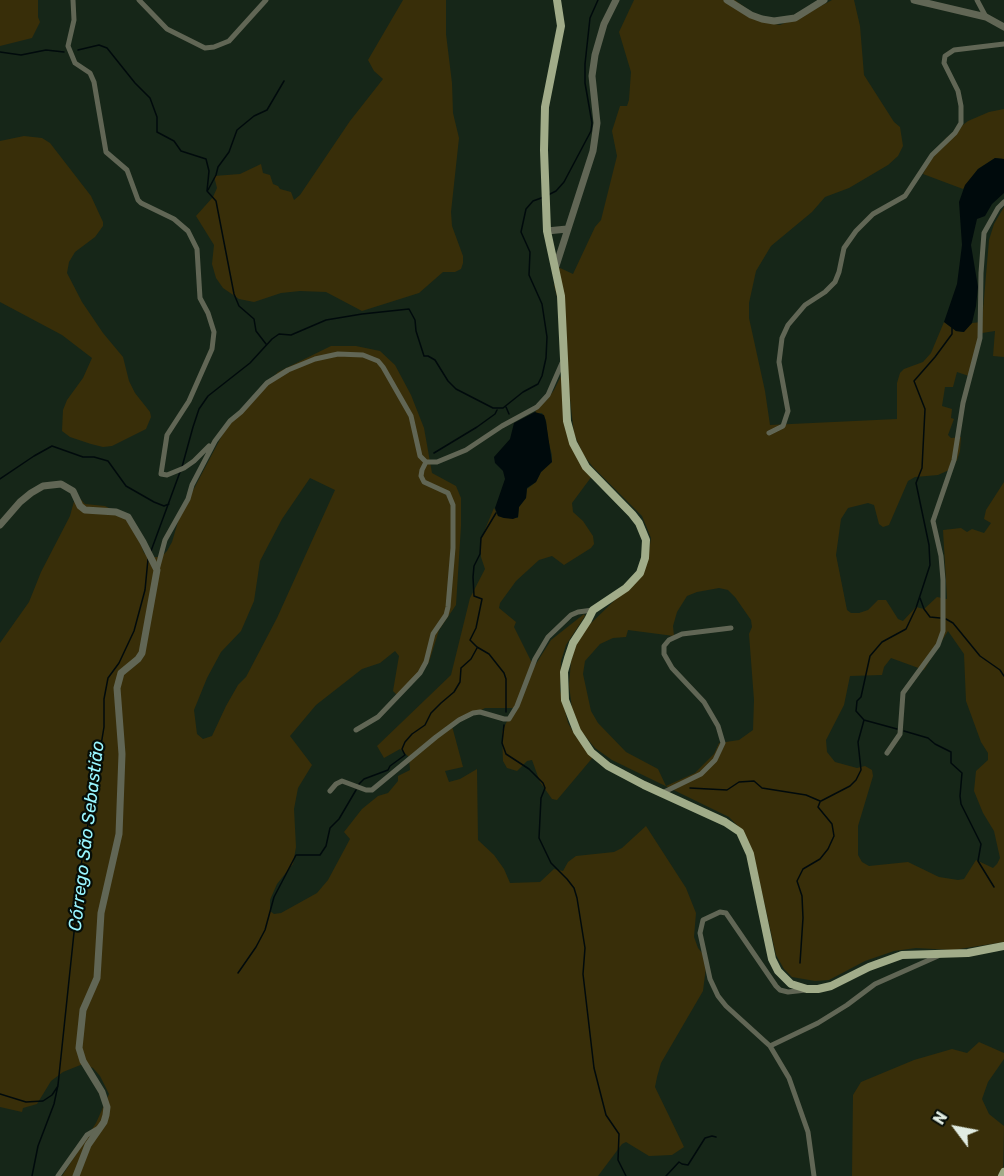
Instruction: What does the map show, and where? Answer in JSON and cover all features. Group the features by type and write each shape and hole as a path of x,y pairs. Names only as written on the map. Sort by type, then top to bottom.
{"main road":[{"path":"557,0 561,26 545,106 543,128 547,231 561,296 567,422 579,456 595,478 639,523 646,540 645,558 640,573 626,588 593,610 573,643 564,672 566,700 570,716 584,742 599,760 622,774 717,818 740,832 750,854 772,959 784,978 791,984 807,989 818,989 831,986 869,967 902,956 968,953 1004,946"},
{"path":"1002,1176 1004,1172"}],"street":[{"path":"73,0 74,20 68,46 75,63 90,73 94,82 106,152 127,170 138,200 182,224 196,249 200,298 208,313 214,338 212,349 189,401 165,441 160,472 166,476 181,470 215,441"},
{"path":"139,0 167,29 205,48 229,41 266,0"},
{"path":"555,269 583,186 596,135 597,123 592,76 595,55 604,24 616,0"},
{"path":"727,0 751,15 774,21 795,18 824,0"},
{"path":"914,0 986,17 1004,27"},
{"path":"976,0 986,17"},
{"path":"769,433 783,426 788,411 779,362 782,338 788,325 805,305 831,288 839,272 844,248 856,231 873,214 905,196 932,155 955,133 961,123 958,91 944,63 945,56 954,50 1004,44"},
{"path":"887,753 900,734 903,693 938,645 942,631 943,580 941,556 933,521 954,460 963,403 980,338 984,234 993,215 1004,202"},
{"path":"547,231 567,229"},
{"path":"76,1176 88,1145 104,1122 106,1107 102,1092 80,1055 83,1010 97,978 99,924 119,834 122,754 117,688 121,673 142,652 157,570 165,540 188,499 192,485 215,441 230,421 276,376 315,359 338,354 356,354 374,359 383,367 411,416 420,456 426,462 437,462 466,450 502,426 537,407 548,395 563,361"},
{"path":"356,730 383,712 420,673 426,662 434,634 446,615 453,548 453,505 448,493 424,482 422,470 426,462"},
{"path":"0,525 31,493 43,486 61,484 73,491 80,506 85,510 116,512 128,517 157,570"},
{"path":"330,791 342,781 372,790 436,737 473,713 480,712 509,719 517,706 535,659 548,637 571,615 593,610"},
{"path":"662,793 701,774 715,760 723,743 704,702 672,669 664,654 664,646 669,640 682,634 731,628"},
{"path":"807,989 789,992 776,986 726,913 720,912 703,920 700,933 710,979 726,1006 770,1046 789,1078 804,1114 814,1176"},
{"path":"770,1046 818,1023 875,984 942,954"},
{"path":"58,1176 87,1135 99,1128"}],"shaded area":[{"path":"0,0 38,0 40,22 32,38 0,46"},
{"path":"403,0 446,0 446,34 453,113 459,138 451,212 452,226 463,256 461,269 455,272 443,272 419,293 362,311 326,292 281,293 254,302 239,299 223,288 216,278 212,264 214,245 196,216 213,197 217,188 214,176 240,174 261,164 263,173 270,175 273,184 291,192 294,200 300,195 350,121 383,79 374,71 368,60"},
{"path":"634,0 735,0 765,22 780,25 832,0 854,0 860,26 864,75 894,122 900,127 903,146 898,156 888,165 849,188 825,197 812,212 771,246 756,271 749,303 749,318 770,425 897,419 897,383 900,373 904,369 923,362 931,353 944,322 956,331 963,332 972,323 982,322 989,240 994,224 1004,207 1004,357 993,356 995,331 982,333 972,377 957,372 953,387 945,387 942,406 952,409 951,418 954,419 948,435 951,438 961,437 957,460 949,470 938,475 915,477 908,481 889,525 883,527 879,524 874,505 868,503 848,508 841,519 836,555 847,610 851,613 859,613 868,610 878,600 886,600 898,619 903,621 916,607 924,609 937,597 947,599 943,530 961,528 967,532 972,529 984,533 991,523 984,519 986,510 1004,482 1004,942 953,950 916,948 894,951 865,961 829,980 815,981 792,977 776,955 755,861 741,829 729,817 612,760 595,748 581,731 572,708 569,685 571,661 577,642 588,626 647,564 651,538 642,516 593,467 584,456 574,434 560,309 554,285 557,281 558,267 573,274 595,227 601,220 617,156 612,131 620,106 627,106 629,100 631,72 619,32","holes":["719,588 728,590 751,620 752,627 749,634 754,700 753,730 739,740 719,743 714,754 695,773 666,786 658,769 626,752 598,723 591,711 583,674 585,661 600,644 613,638 626,637 628,630 674,636 673,626 677,612 687,596","948,631 964,654 966,701 981,742 988,753 988,760 976,771 974,791 994,831 1000,858 993,868 976,860 964,879 958,880 939,877 908,862 869,866 862,862 858,855 858,826 873,776 872,770 865,766 857,768 835,762 827,752 826,740 844,705 850,676 882,675 884,667 891,658 924,670"]},
{"path":"1004,109 1004,159 995,158 978,169 963,189 923,174 932,156 946,138 968,121 989,112"},
{"path":"24,136 42,138 50,143 91,196 103,222 103,226 95,237 75,252 69,262 67,273 82,302 123,357 129,381 151,417 146,429 112,446 103,447 91,444 70,437 62,431 63,410 67,400 83,378 92,358 62,335 0,302 0,141"},
{"path":"995,158 1004,159 1004,193 992,204 985,216 977,219 971,245 978,287 976,306 972,323 964,332 956,331 944,322 957,284 962,245 959,202 965,185 978,169"},
{"path":"331,346 356,346 380,351 395,365 411,395 424,428 432,473 456,486 461,498 461,526 456,605 439,630 429,662 399,697 393,691 399,656 395,651 380,663 362,669 316,705 290,736 312,765 298,788 294,809 296,847 293,864 277,884 270,900 270,911 274,914 281,913 317,893 328,880 350,839 344,832 362,809 378,796 388,793 398,781 398,776 410,770 409,757 400,749 384,758 377,746 451,675 470,598 485,569 481,557 481,539 494,508 498,516 518,518 519,507 526,498 527,489 536,482 541,472 552,462 546,420 542,413 535,413 538,406 547,400 554,390 562,374 566,426 592,476 572,503 573,512 583,521 593,536 594,544 564,565 552,556 539,560 516,581 500,603 499,608 516,622 514,627 534,667 551,640 584,614 585,616 566,645 561,661 560,690 568,723 576,737 594,756 557,800 552,799 540,782 532,760 527,761 517,771 507,768 503,761 502,732 508,719 517,708 485,708 452,726 463,767 445,771 449,782 460,779 477,769 478,840 494,855 510,883 540,882 554,869 563,871 568,862 576,856 614,852 622,848 646,826 686,888 696,913 694,937 698,948 707,959 703,991 661,1063 655,1087 684,1147 672,1155 649,1156 626,1142 622,1144 598,1176 62,1176 96,1123 109,1094 93,1068 83,1064 63,1072 51,1081 37,1104 23,1108 22,1112 0,1107 0,643 29,602 41,572 70,516 76,494 85,504 105,506 123,515 137,535 144,553 150,557 161,557 172,542 180,515 227,426 278,372","holes":["310,478 335,490 277,618 246,677 238,685 212,736 203,739 197,734 194,710 221,652 241,631 254,601 260,561 282,519"]},
{"path":"535,412 544,415 552,462 541,472 536,482 527,488 526,498 519,507 518,517 504,518 498,516 495,508 505,479 494,457 510,439 514,423"},
{"path":"979,1042 1004,1053 1004,1059 988,1082 982,1099 989,1114 1004,1126 1003,1176 852,1176 853,1095 861,1082 914,1060 952,1049 967,1053"}],"waterway":[{"path":"548,195 556,191 564,182 591,131 585,64 590,18 598,0"},
{"path":"78,50 99,45 107,48 150,98 157,117 157,132 174,141 181,151 206,159 209,171 207,191 216,201 234,294 239,306 254,319 256,331 266,344"},
{"path":"0,52 21,55 46,50 64,52"},
{"path":"208,190 218,167 229,152 237,130 254,116 267,110 284,81"},
{"path":"182,467 199,409 208,396 250,363 279,334 291,335 326,320 409,309 415,320 424,356 435,360 456,389 493,408 503,408 523,392 538,384 546,358 547,337 542,304 529,275 530,252 521,232 526,209 533,201 544,197"},
{"path":"897,729 864,720 856,711 857,701 861,697 870,656 882,642 906,629 916,608 930,565 929,545 916,483 922,468 925,409 914,381 952,334 952,328"},
{"path":"506,407 509,414"},
{"path":"434,453 477,427 497,410"},
{"path":"0,479 52,446 83,457 108,461 126,486 154,502 164,506 169,504"},
{"name":"Córrego São Sebastião","path":"151,551 180,472"},
{"path":"496,513 481,538 480,554 474,566 474,596 482,599 476,628 470,640 489,654 504,673 506,712"},
{"name":"Córrego São Sebastião","path":"32,1176 38,1146 54,1104 58,1085 81,866 104,727 104,699 108,678 119,663 134,631 145,590 148,559"},
{"path":"920,598 930,617 940,618"},
{"path":"946,619 953,623 980,656 1000,670 1004,676"},
{"path":"359,784 364,779 388,770 405,755 402,749 405,742 425,725 431,713 454,692 460,682 461,668 471,659 477,648"},
{"path":"821,801 850,786 856,780 861,770 858,742 864,720"},
{"path":"504,725 502,743 506,754 529,769 543,783 545,788 541,798 539,838 551,863 574,888 577,898 585,948 583,974 594,1068 606,1115 619,1134 618,1160 626,1176"},
{"path":"904,731 928,738 951,752 951,763 962,773 961,804 981,844 978,861 994,887"},
{"path":"690,788 727,790 739,782 754,781 762,788 806,795 820,801"},
{"path":"238,973 265,930 274,897 296,855 320,855 326,846 330,828 339,819 356,790"},
{"path":"800,963 803,918 802,896 797,881 803,869 820,859 834,836 832,824 818,807 820,802"},
{"path":"0,1094 26,1102 43,1101 52,1095 58,1086"},
{"path":"666,1176 679,1162 688,1165 705,1138 716,1137"}]}
